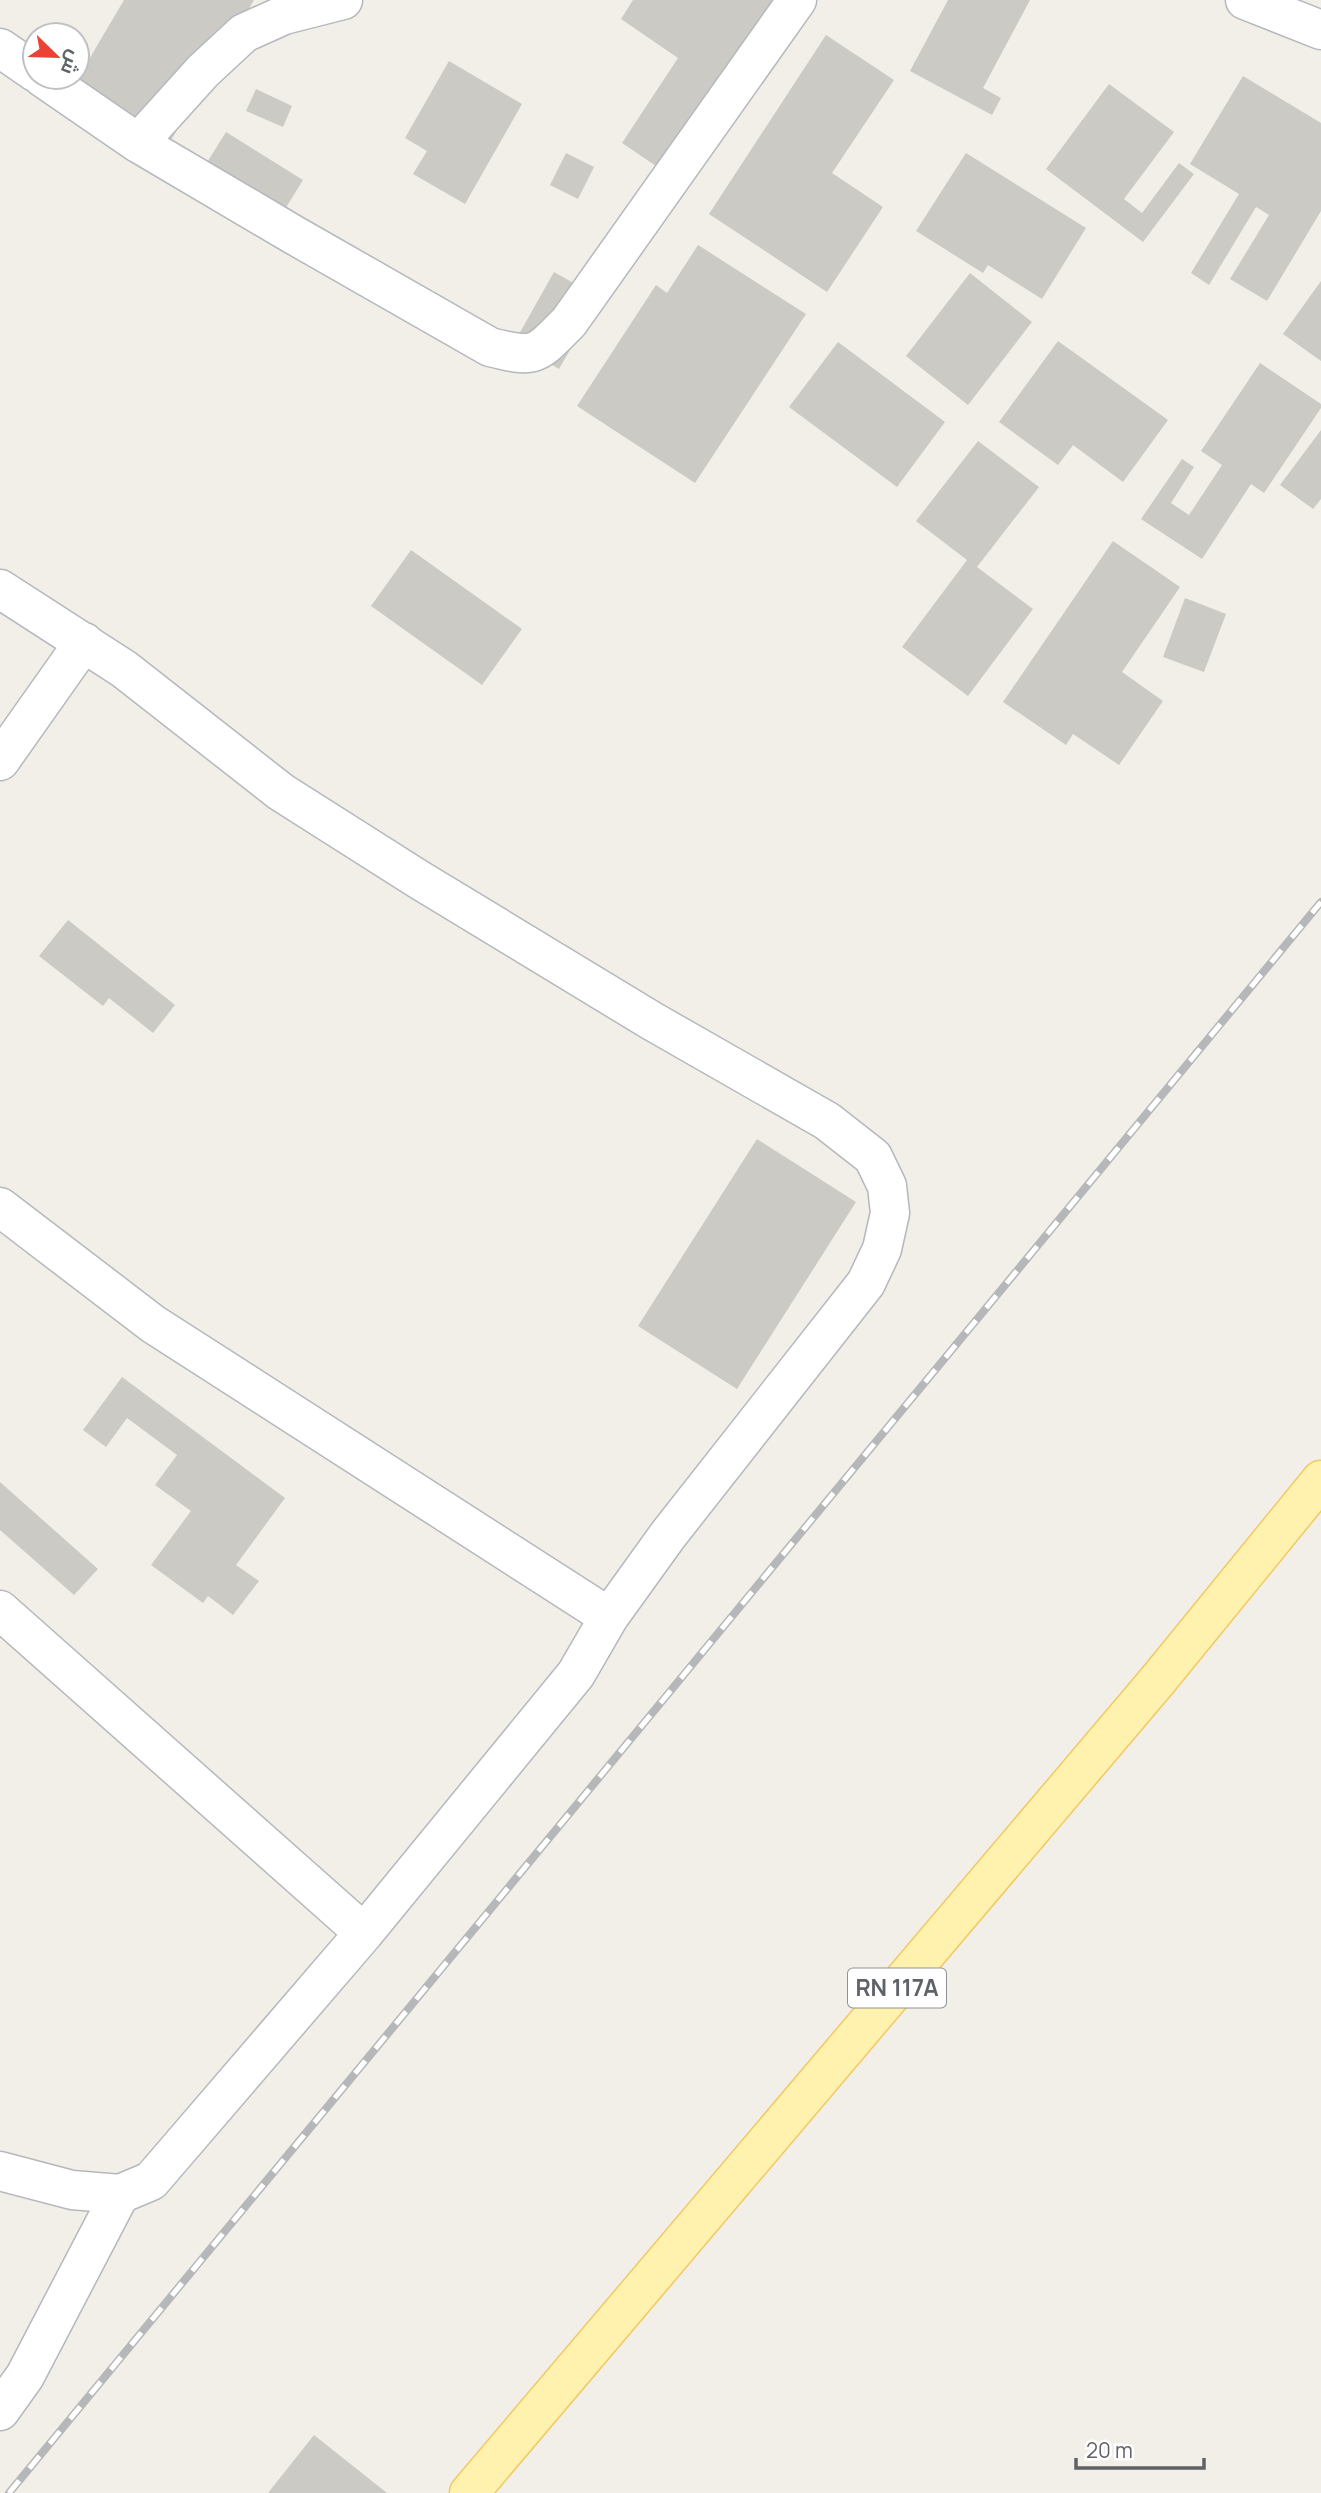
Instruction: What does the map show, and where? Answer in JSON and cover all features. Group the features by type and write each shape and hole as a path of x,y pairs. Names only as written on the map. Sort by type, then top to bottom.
{"main road":[{"name":"RN 117A","path":"469,2493 1149,1690 1321,1480"}],"street":[{"path":"138,143 203,71 244,33 284,15 343,0"},
{"path":"62,91 138,143 306,242 490,347 520,354 540,350 569,322 797,0"},
{"path":"1245,0 1321,30"},
{"path":"0,48 21,62"},
{"path":"0,589 124,669 281,792 652,1021 827,1121 873,1157 887,1186 890,1213 882,1249 866,1283 668,1535 609,1617 576,1674 364,1933 151,2181 120,2194 72,2190 0,2171"},
{"path":"0,761 84,642"},
{"path":"0,1207 153,1324 609,1617"},
{"path":"0,1610 364,1933"},
{"path":"0,2412 25,2376 120,2194"}],"building":[{"path":"124,0 254,0 161,157 65,100 70,91 91,91 91,56"},
{"path":"633,0 786,0 681,183 622,143 678,58 621,19"},
{"path":"948,0 1030,0 983,88 1001,98 992,115 910,71"},
{"path":"826,35 894,80 832,173 883,207 827,292 709,214"},
{"path":"449,61 522,104 465,204 413,174 427,151 405,138"},
{"path":"1243,76 1321,123 1321,211 1267,301 1230,279 1269,215 1256,207 1209,285 1191,273 1239,194 1190,164"},
{"path":"1109,84 1174,132 1124,199 1142,213 1179,163 1194,174 1143,242 1046,169"},
{"path":"256,89 292,106 283,127 246,111"},
{"path":"226,132 303,180 274,227 196,180"},
{"path":"566,153 594,167 578,199 550,185"},
{"path":"966,153 1086,228 1042,299 988,265 983,273 916,231"},
{"path":"698,245 806,314 695,483 577,406 656,285 667,293"},
{"path":"554,272 600,298 559,369 514,343"},
{"path":"970,273 1032,322 968,405 906,356"},
{"path":"1321,281 1321,361 1283,334"},
{"path":"1058,341 1168,420 1123,482 1073,445 1058,465 999,422"},
{"path":"838,342 945,422 897,487 789,407"},
{"path":"1260,363 1321,404 1321,408 1264,493 1251,484 1202,559 1141,519 1182,459 1194,467 1171,503 1189,515 1222,465 1201,451"},
{"path":"1321,430 1321,499 1313,509 1280,485"},
{"path":"978,441 1039,487 977,567 1033,609 968,696 902,647 967,560 916,521"},
{"path":"1113,541 1180,587 1122,672 1163,701 1119,765 1073,734 1066,745 1003,702"},
{"path":"411,550 522,629 482,685 371,606"},
{"path":"1185,598 1226,614 1204,672 1163,657"},
{"path":"68,920 175,1005 153,1033 109,998 103,1006 39,956"},
{"path":"757,1139 856,1202 737,1389 638,1326"},
{"path":"122,1377 285,1498 236,1565 259,1581 233,1615 208,1596 203,1603 151,1565 191,1511 155,1485 177,1455 127,1418 106,1447 83,1430"},
{"path":"0,1482 98,1569 74,1595 0,1530"},
{"path":"314,2435 387,2493 268,2493"}],"railway":[{"path":"9,2493 1321,902"}]}
